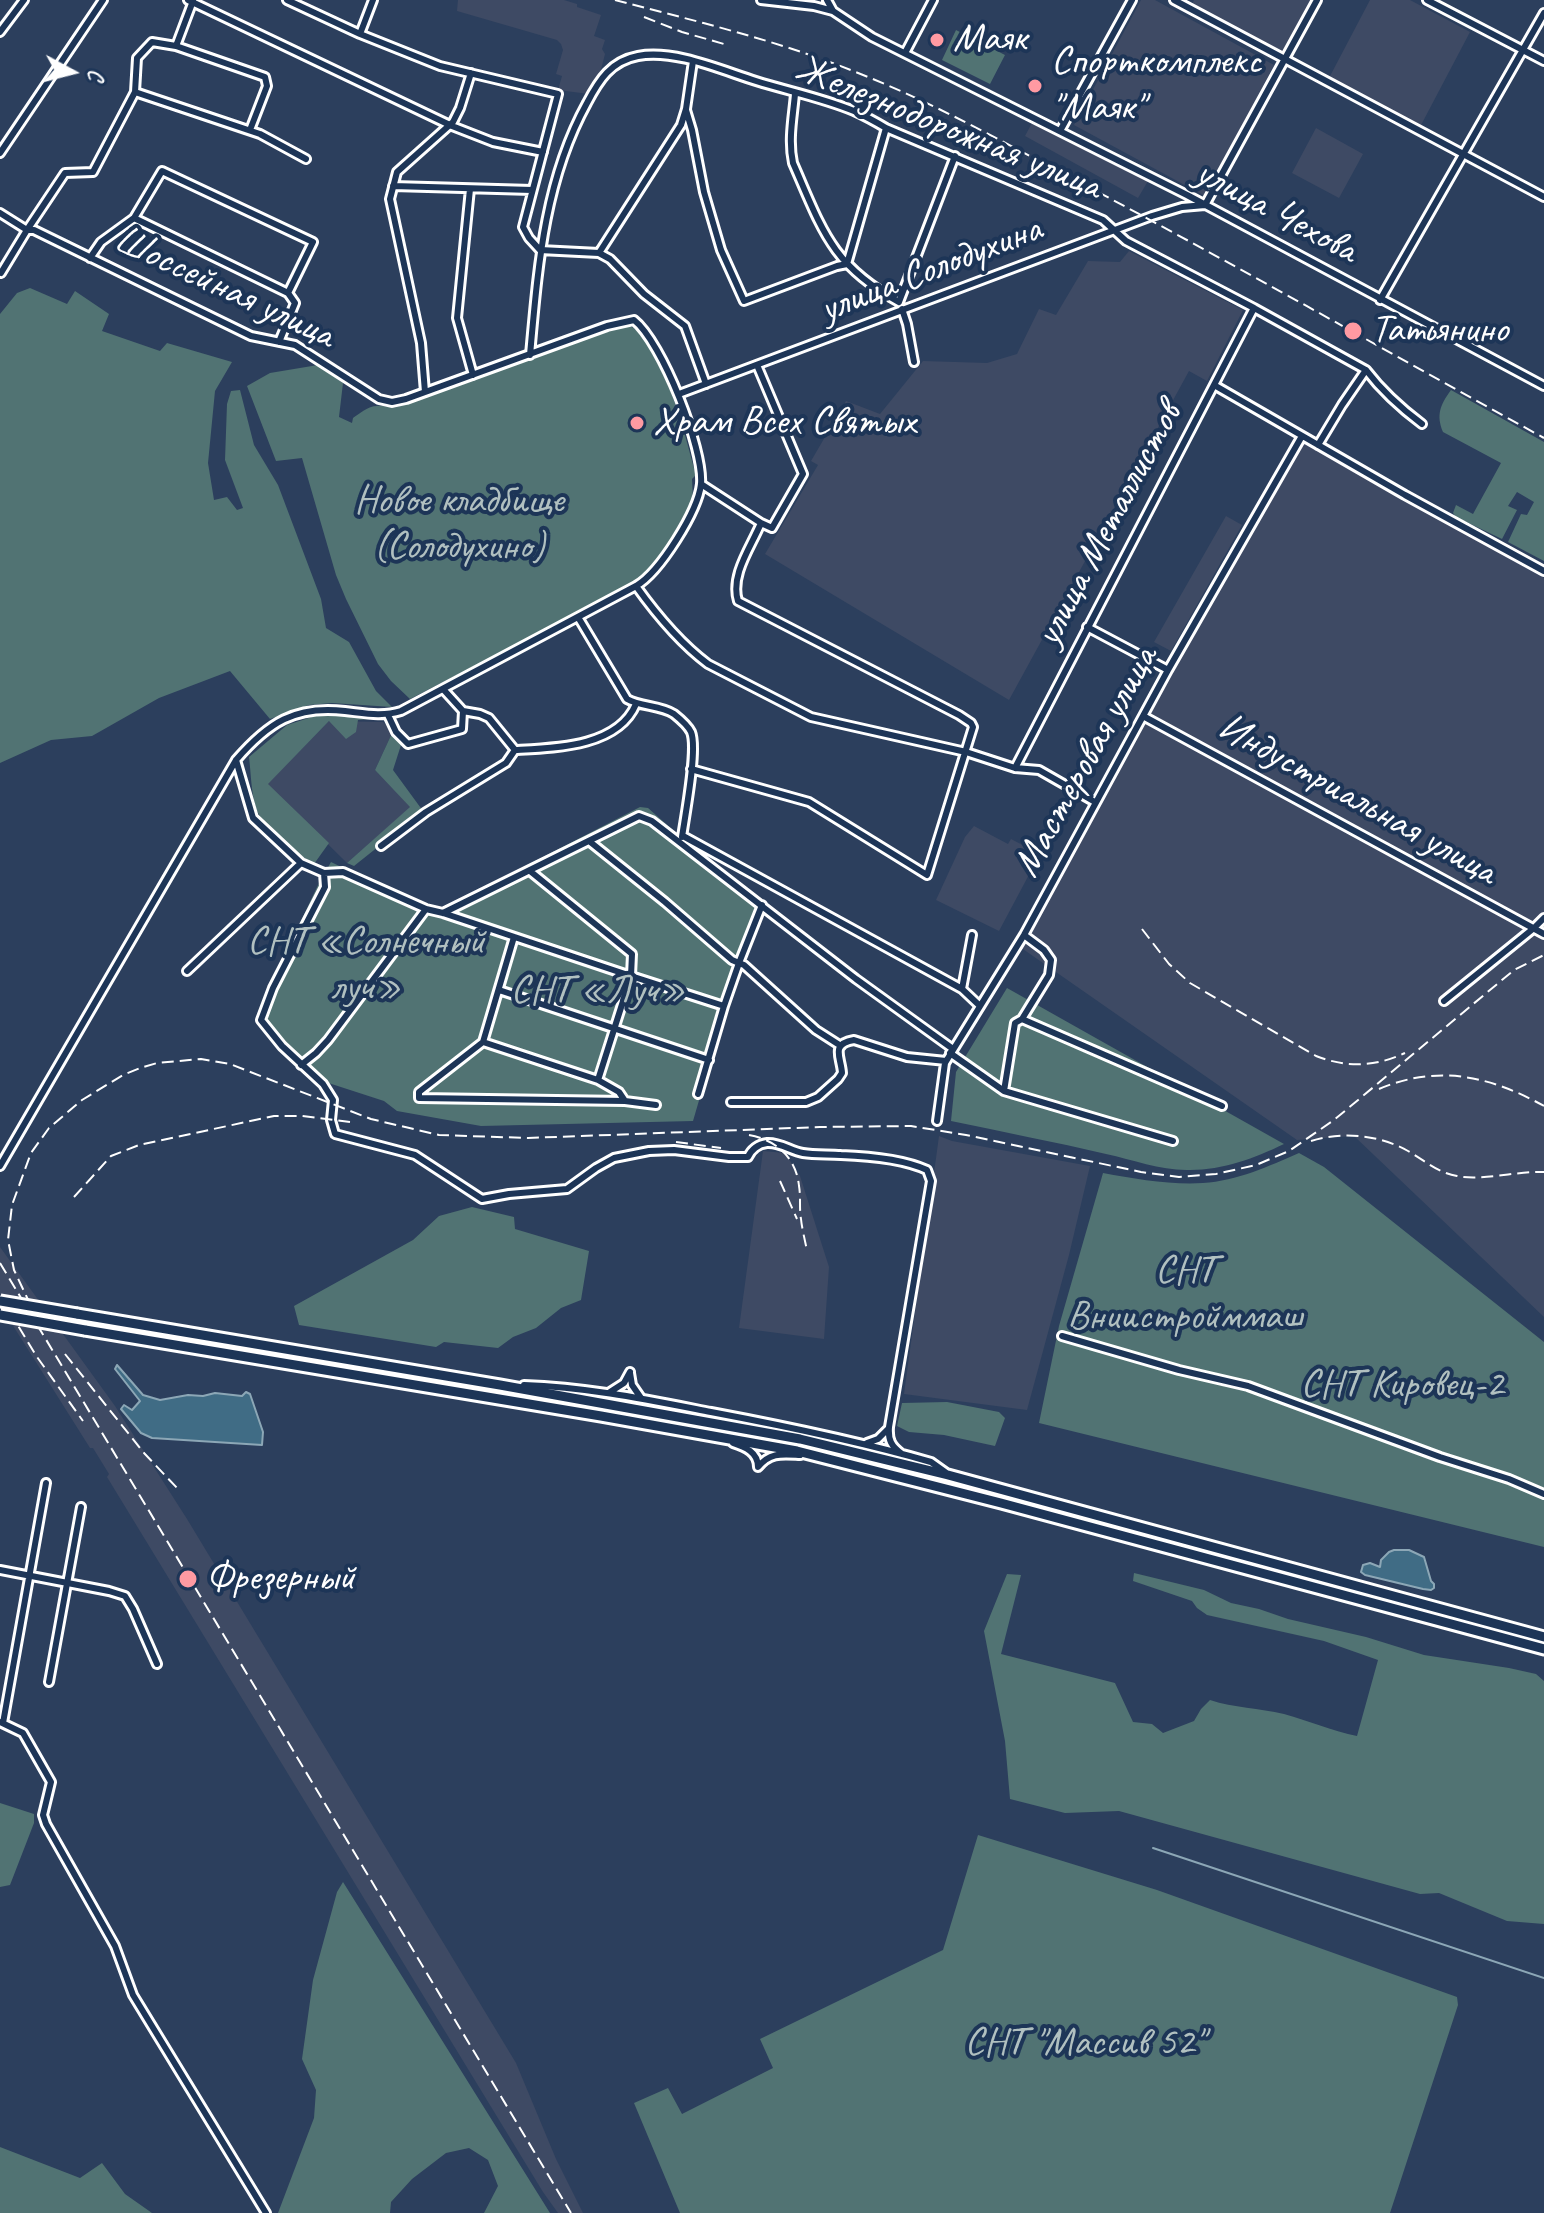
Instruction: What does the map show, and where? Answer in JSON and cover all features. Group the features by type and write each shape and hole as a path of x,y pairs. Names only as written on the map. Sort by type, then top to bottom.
{"highway":[{"path":"0,1301 743,1428 948,1475 1544,1637"},
{"path":"0,1315 711,1434 820,1457 1544,1649"}],"street":[{"path":"0,32 24,0"},
{"path":"1,148 103,0"},
{"path":"287,0 440,66 558,94 523,227 540,250 599,253 610,259 644,294 685,326 706,384"},
{"path":"360,34 373,0"},
{"name":"улица Чехова","path":"761,0 833,11 872,37 1187,195 1544,386"},
{"path":"827,0 833,11"},
{"path":"905,53 933,0"},
{"path":"1060,131 1132,0"},
{"path":"1174,0 1544,197"},
{"path":"1205,205 1317,0"},
{"path":"1427,0 1544,61"},
{"path":"176,46 192,1 450,125 493,142 543,152"},
{"path":"1380,300 1544,13"},
{"path":"1,273 65,173 93,172 135,92 137,58 152,42 176,46 265,77 267,86 250,130"},
{"name":"Железнодорожная улица","path":"530,355 540,250 554,182 574,127 593,90 609,69 635,57 664,55 693,61 854,111 886,128 1103,220 1126,241 1366,370 1422,424"},
{"path":"599,253 681,125 693,61"},
{"path":"425,392 421,343 390,199 397,172 450,125 460,108 471,73"},
{"path":"135,92 250,130 306,159"},
{"path":"795,94 790,137 793,163 824,234 847,264 877,290 899,302 907,324 914,362"},
{"path":"686,109 704,192 721,250 744,301 847,264"},
{"path":"847,264 886,128"},
{"path":"899,302 955,156"},
{"path":"90,258 101,242 134,218 162,171 313,242 288,293"},
{"path":"393,186 532,190"},
{"path":"470,189 457,318 473,375"},
{"path":"1182,207 1188,202 1187,195"},
{"name":"улица Солодухина","path":"679,394 1152,216 1182,207 1205,205"},
{"name":"Шоссейная улица","path":"0,213 27,230 34,230 251,336 295,345 379,399 392,402 425,392 634,320 642,326 655,346 679,394"},
{"path":"134,218 288,293 295,303 279,342"},
{"name":"улица Металлистов","path":"1015,768 1254,308"},
{"path":"701,484 772,528 803,474 757,365"},
{"path":"1318,445 1366,370"},
{"path":"1214,385 1544,571"},
{"path":"0,1166 236,760 262,734 293,714 308,710 388,715 401,711 636,586 655,572 695,507 701,484 699,460 679,394"},
{"name":"Мастеровая улица","path":"937,1121 946,1061 1024,935 1168,670 1302,436"},
{"path":"691,769 809,802 927,875 966,752 973,727 959,715 738,601 736,581 761,523"},
{"path":"636,586 697,656 811,717 966,752 1015,768 1047,773 1095,802"},
{"path":"578,617 627,699 672,712 691,732 691,769 682,845"},
{"path":"1087,627 1168,670"},
{"path":"443,689 463,711 489,718 515,750"},
{"path":"515,750 555,748 607,734 630,717 636,704"},
{"path":"388,715 396,732 408,744 462,729 463,711"},
{"name":"Индустриальная улица","path":"1143,716 1544,934"},
{"path":"381,846 426,812 506,763 515,750"},
{"path":"236,760 253,818 301,863 324,873 343,872 426,909 724,1006"},
{"path":"443,913 639,816 652,821 1004,1091 1173,1141"},
{"path":"683,836 962,989 980,1006"},
{"path":"589,841 732,960 744,965 816,1030 841,1046"},
{"path":"187,971 301,863"},
{"path":"530,871 632,954 631,976 598,1080"},
{"path":"324,873 325,887 273,988 261,1020 301,1065 323,1084 333,1100 331,1120 335,1134 415,1155 482,1199 567,1189 614,1158 649,1151 674,1150 748,1157 759,1145 768,1143 787,1146 801,1153 914,1164 927,1170 931,1181 889,1427 889,1440 902,1454"},
{"path":"698,1094 724,1006 762,905"},
{"path":"301,1065 328,1040 426,909"},
{"path":"1444,1001 1544,918"},
{"path":"962,989 972,935"},
{"path":"1004,1091 1015,1023 1022,1019 1049,975 1051,960 1044,950 1024,935"},
{"path":"514,937 483,1042 419,1092 419,1098 625,1101 656,1105"},
{"path":"499,990 709,1060"},
{"path":"1022,1019 1222,1106"},
{"path":"731,1102 801,1103 818,1097 842,1073 837,1056 846,1041 854,1040 907,1057 946,1061"},
{"path":"483,1042 598,1080 619,1092 625,1101"},
{"path":"1062,1336 1179,1370 1248,1386 1544,1494"},
{"path":"608,1393 619,1388 630,1372 632,1385 641,1398"},
{"path":"500,1385 564,1386 641,1398 864,1443 931,1462 948,1475"},
{"path":"864,1443 878,1439 889,1427"},
{"path":"711,1434 752,1451 758,1467 773,1455 820,1457"},
{"path":"46,1483 2,1723 23,1733 51,1782 43,1815 46,1824 115,1946 133,1995 266,2213"},
{"path":"49,1682 81,1507"},
{"path":"0,1570 125,1596 157,1664"}],"shaded area":[{"path":"458,0 564,0 601,15 594,36 605,40 602,49 605,54 597,85 589,94 558,90 562,76 556,74 563,50 557,40 457,11"},
{"path":"1141,0 1155,0 1274,65 1205,196 1074,125"},
{"path":"1194,0 1310,0 1282,54 1191,7"},
{"path":"1370,0 1410,0 1470,32 1420,127 1329,78"},
{"path":"1033,121 1148,181 1138,198 1025,136"},
{"path":"1316,128 1363,154 1339,198 1292,173"},
{"path":"1129,251 1243,310 1207,381 1189,371 1009,700 765,554 818,465 811,461 846,401 880,414 923,361 987,363 1017,354 1039,309 1056,315 1088,261 1120,262"},
{"path":"1301,442 1544,578 1544,1317 1354,1136 1297,1140 1020,947"},
{"path":"1226,516 1242,525 1171,651 1154,642"},
{"path":"329,721 383,722 393,731 375,770 411,807 347,863 267,784"},
{"path":"974,826 1008,844 1011,839 1040,854 999,931 936,900 965,837"},
{"path":"939,1136 1090,1166 1027,1410 904,1394"},
{"path":"763,1151 785,1153 800,1176 829,1267 824,1339 739,1328"},
{"path":"0,1247 115,1406 187,1519 516,2063 556,2159 583,2213 558,2213 543,2192 107,1477 109,1474 0,1305"},
{"path":"117,1365 143,1395 160,1400 215,1393 250,1394 263,1432 262,1445 152,1438 141,1433 121,1409 124,1405 132,1410 140,1401 115,1369"},
{"path":"1394,1550 1409,1550 1424,1557 1434,1588 1423,1589 1361,1572 1363,1565 1370,1563 1380,1567 1381,1560"}],"green space":[{"path":"956,30 1005,55 990,84 942,60"},
{"path":"30,288 67,304 75,291 109,314 102,331 160,351 167,343 232,362 215,391 208,463 214,500 227,497 237,510 243,508 225,460 227,404 231,391 240,390 254,445 278,485 321,599 326,628 349,642 376,691 392,707 332,703 309,705 270,719 230,671 159,698 92,736 51,740 0,763 0,314 17,293"},
{"name":"Новое кладбище (Солодухино)","path":"630,326 643,338 668,385 696,475 692,479 693,499 662,554 635,583 410,699 378,664 346,599 302,458 276,461 247,386 270,373 318,365 343,383 339,417 352,423 353,418 370,407 397,407 619,327"},
{"path":"1451,390 1544,442 1544,561 1508,542 1521,514 1527,515 1534,502 1517,492 1508,506 1517,510 1502,539 1453,513 1456,505 1473,514 1501,463 1443,432 1440,410"},
{"path":"324,713 371,719 358,720 356,732 346,739 329,721 268,784 329,843 314,864 280,839 259,816 253,796 249,757 287,725"},
{"path":"393,731 401,745 393,770 423,811 354,866 347,863 410,807 375,770"},
{"name":"СНТ «Луч»","path":"640,807 648,808 685,845 764,903 728,1001 693,1121 481,1126 397,1111 384,1101 310,1077 257,1024 258,1012 331,862 399,895 442,909"},
{"path":"1007,988 1284,1144 1227,1165 1180,1170 951,1121 956,1072"},
{"path":"1299,1153 1324,1167 1544,1342 1544,1547 1039,1423 1059,1326 1103,1173 1166,1182 1216,1182 1264,1168"},
{"path":"472,1207 514,1217 515,1229 589,1251 581,1300 561,1308 536,1328 513,1337 498,1348 444,1342 436,1347 299,1325 294,1306 413,1240 439,1216"},
{"path":"947,1402 999,1412 1005,1418 995,1446 944,1435 909,1432 897,1426 902,1403"},
{"path":"1134,1573 1204,1590 1231,1603 1424,1655 1536,1674 1544,1681 1544,1924 1507,1921 1439,1893 1420,1894 1119,1811 1065,1813 1010,1799 1005,1741 984,1631 1007,1574 1021,1575 1001,1654 1115,1683 1133,1722 1152,1724 1163,1733 1194,1721 1210,1700 1284,1714 1357,1736 1378,1660 1324,1641 1207,1615 1192,1601 1133,1581"},
{"path":"0,1803 34,1814 34,1823 10,1885 0,1887"},
{"name":"СНТ \"Массив 52\"","path":"978,1835 1157,1890 1457,1997 1458,2005 1390,2213 680,2213 634,2103 668,2088 682,2114 773,2068 760,2039 943,1950"},
{"path":"343,1882 550,2213 484,2213 498,2186 488,2160 469,2148 446,2153 412,2179 391,2202 390,2213 278,2213 314,2118 316,2090 302,2059 313,1980 337,1892"},
{"path":"0,2147 80,2178 102,2163 125,2194 152,2213 0,2213"}],"waterway":[{"path":"1153,1848 1544,1978"}],"railway":[{"path":"615,0 795,50 916,98 1154,222 1544,438"},
{"path":"644,17 724,44"},
{"path":"1142,929 1169,964 1190,983 1316,1056 1339,1063 1361,1064 1383,1061 1405,1053"},
{"path":"31,1306 14,1270 8,1240 12,1205 31,1153 49,1128 82,1100 123,1075 157,1063 201,1059 230,1064 371,1119 439,1135 528,1138 911,1126 1179,1177 1216,1174 1256,1165 1289,1151 1334,1120 1514,970 1544,955"},
{"path":"1379,1089 1422,1077 1463,1077 1504,1087 1544,1106"},
{"path":"74,1197 111,1156 139,1145 274,1116 350,1122"},
{"path":"749,1135 776,1146 794,1166 807,1251"},
{"path":"1311,1141 1335,1136 1373,1138 1397,1146 1437,1169 1457,1176 1544,1172"},
{"path":"676,1142 721,1148"},
{"path":"780,1181 797,1219"},
{"path":"0,1263 571,2213"},
{"path":"0,1296 37,1357 83,1421"},
{"path":"65,1354 144,1453 178,1489"}],"place":[{"name":"Маяк","path":"937,40"},
{"name":"Спорткомплекс \"Маяк\"","path":"1035,86"},
{"name":"Татьянино","path":"1353,331"},
{"name":"Храм Всех Святых","path":"637,423"},
{"name":"Фрезерный","path":"188,1579"}],"park label":[{"name":"СНТ «Солнечный луч»","path":"366,966"},
{"name":"СНТ Вниистройммаш","path":"1185,1295"},
{"name":"СНТ Кировец-2","path":"1402,1386"}]}
